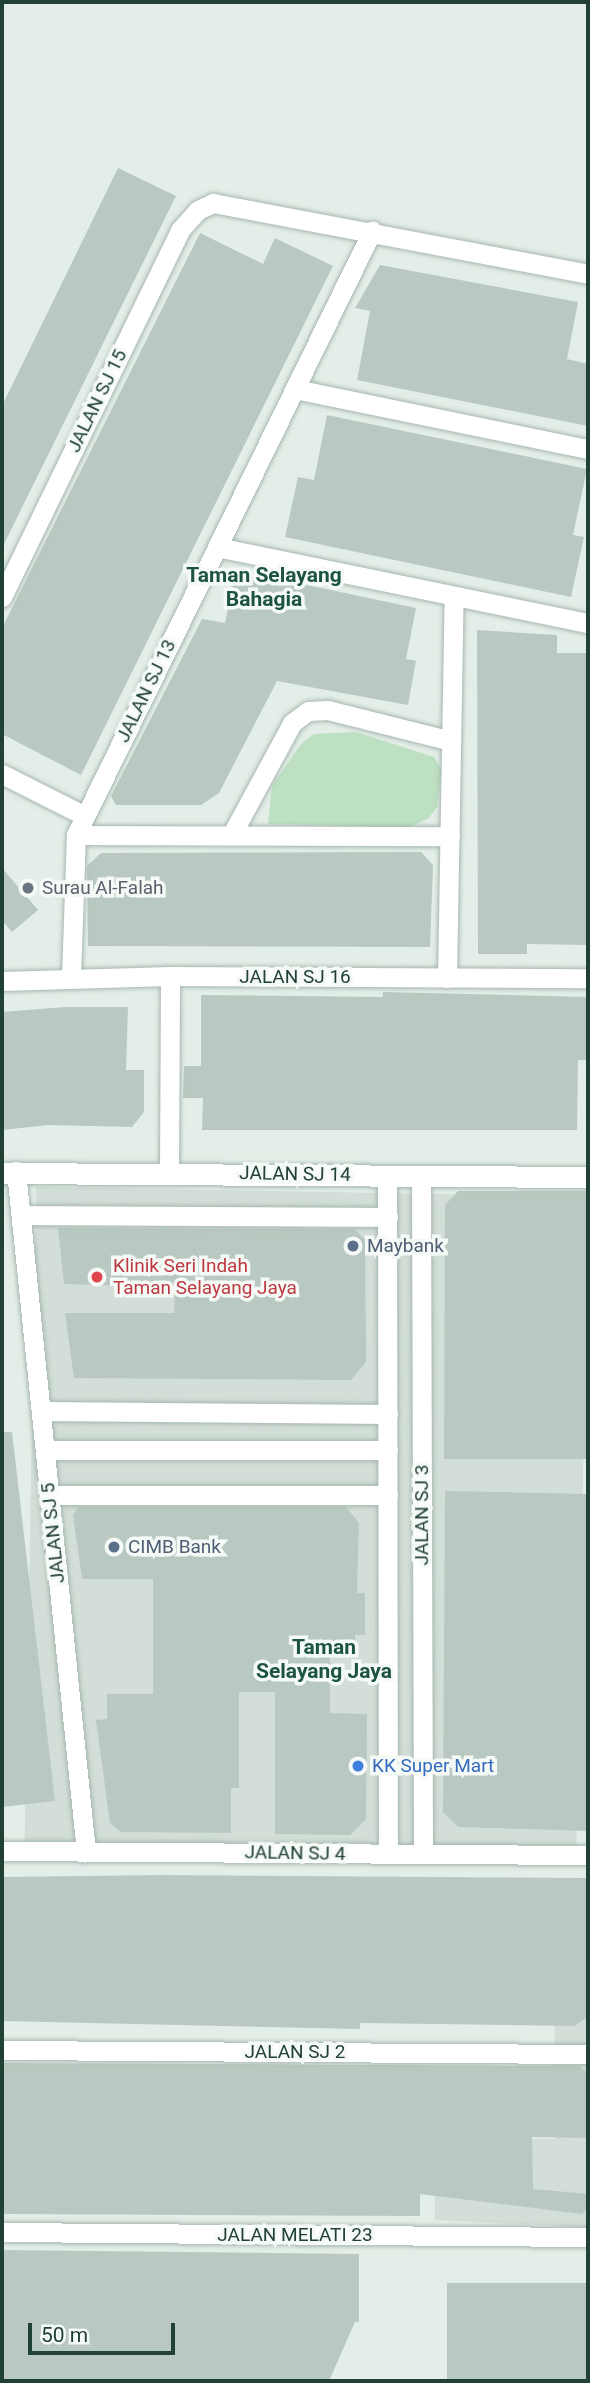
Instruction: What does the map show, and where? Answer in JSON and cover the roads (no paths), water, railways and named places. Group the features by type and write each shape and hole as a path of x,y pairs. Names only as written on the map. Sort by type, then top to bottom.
{"street":[{"name":"JALAN SJ 15","path":"2,597 180,230 198,210 213,203 372,230"},
{"path":"372,230 588,274"},
{"name":"JALAN SJ 13","path":"71,976 76,835 372,230"},
{"path":"295,389 588,449"},
{"path":"217,547 588,623"},
{"path":"447,978 454,596"},
{"path":"232,834 292,723 308,711 328,710 451,741"},
{"path":"2,774 85,816"},
{"path":"76,835 450,836"},
{"name":"JALAN SJ 16","path":"2,981 71,976 588,978"},
{"path":"169,1173 170,976"},
{"name":"JALAN SJ 14","path":"9,1172 588,1177"},
{"name":"JALAN SJ 5","path":"9,1172 21,1215 86,1852"},
{"name":"JALAN SJ 3","path":"387,1175 388,1854"},
{"name":"JALAN SJ 3","path":"421,1175 423,1854"},
{"path":"21,1215 388,1217"},
{"path":"41,1411 388,1414"},
{"path":"45,1450 388,1450"},
{"path":"50,1495 388,1495"},
{"name":"JALAN SJ 4","path":"2,1851 588,1856"},
{"name":"JALAN SJ 2","path":"2,2050 588,2054"},
{"name":"JALAN MELATI 23","path":"2,2232 588,2237"}],"place":[{"name":"Surau Al-Falah","path":"28,888"},
{"name":"Maybank","path":"353,1246"},
{"name":"Klinik Seri Indah Taman Selayang Jaya","path":"97,1277"},
{"name":"CIMB Bank","path":"114,1547"},
{"name":"KK Super Mart","path":"358,1766"}],"district":[{"name":"Taman Selayang Bahagia","path":"264,587"},
{"name":"Taman Selayang Jaya","path":"324,1659"}]}
